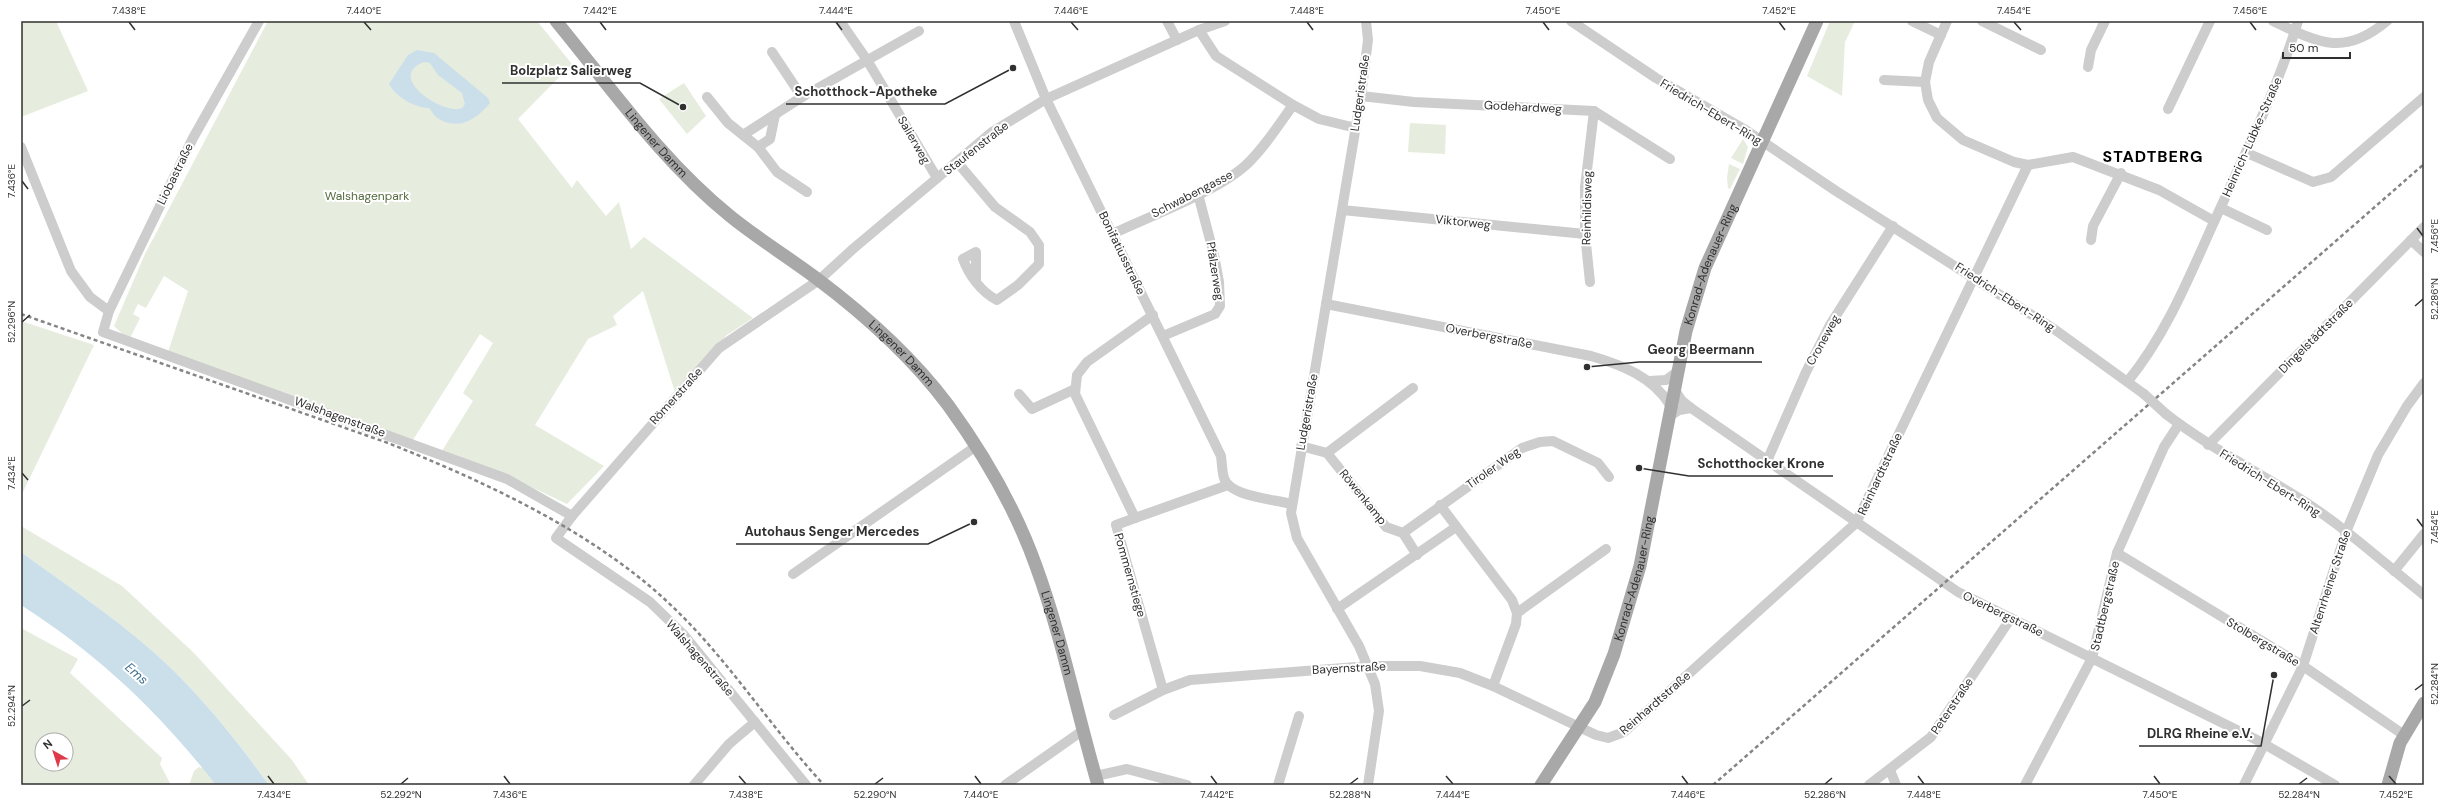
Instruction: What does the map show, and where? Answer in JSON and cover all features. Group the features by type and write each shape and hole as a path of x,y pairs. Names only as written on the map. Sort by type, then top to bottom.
{"main road":[{"name":"Lingener Damm","path":"556,21 650,137 692,183 731,217 819,280 892,343 925,377 948,406 975,446 1011,509 1036,564 1097,780"},
{"name":"Konrad-Adenauer-Ring","path":"1541,785 1595,702 1628,610 1640,566 1677,372 1686,331 1705,268 1817,21"},
{"path":"2388,785 2395,758 2404,735 2424,703"}],"street":[{"name":"Liobastraße","path":"103,332 109,311 193,138 258,21"},
{"name":"Salierweg","path":"840,21 867,60 937,178"},
{"name":"Bonifatiusstraße","path":"1014,21 1046,99 1221,456 1224,478 1228,485"},
{"path":"1167,21 1177,40"},
{"name":"Ludgeristraße","path":"1366,21 1368,40 1361,96 1291,504 1292,523 1297,538 1369,666 1375,684 1379,710 1368,785"},
{"name":"Friedrich-Ebert-Ring","path":"1571,21 1656,78 1744,129 2054,329 2128,381 2166,414 2208,445 2305,502 2346,532 2424,595"},
{"path":"1912,21 1941,35"},
{"path":"1947,21 1929,62 1925,82 1928,100 1937,118 1963,140 2014,162 2028,165 2073,157 2121,173 2158,190 2214,221"},
{"path":"1982,21 2041,50"},
{"path":"2088,67 2090,50 2105,21"},
{"path":"2168,109 2210,21"},
{"path":"2273,21 2295,31 2334,45 2352,42 2371,35 2387,21"},
{"name":"Heinrich-Lübke-Straße","path":"2128,381 2146,360 2182,295 2276,86 2298,21"},
{"name":"Staufenstraße","path":"819,280 992,132 1046,99 1199,30 1221,22"},
{"path":"1199,30 1216,56 1293,105 1319,119 1356,128"},
{"path":"743,135 802,97 918,31"},
{"path":"772,52 802,97"},
{"path":"1884,80 1925,82"},
{"name":"Godehardweg","path":"1361,96 1414,102 1594,110"},
{"path":"707,97 728,122 758,148 777,172 807,192"},
{"path":"2247,153 2313,182 2322,181 2331,177 2424,97"},
{"name":"Schwabengasse","path":"1112,234 1198,194 1244,166 1263,147 1293,105"},
{"path":"1594,110 1670,159"},
{"name":"Reinhildisweg","path":"1590,282 1585,234 1585,187 1594,110"},
{"path":"758,148 770,139 775,115"},
{"path":"21,147 71,271 90,297 109,311"},
{"path":"957,162 995,207 1030,232 1039,245 1039,264 1018,285 997,300 986,294 976,281"},
{"name":"Reinhardtstraße","path":"1579,728 1608,738 1624,732 1856,523 2028,165"},
{"path":"2091,240 2093,226 2121,173"},
{"name":"Pfälzerweg","path":"1163,336 1215,314 1220,306 1214,254 1198,194"},
{"name":"Heinrich-Lübke-Straße","path":"2221,208 2267,230"},
{"name":"Viktorweg","path":"1342,210 1585,234"},
{"name":"Croneweg","path":"1767,461 1806,372 1830,325 1893,226"},
{"name":"Dingelstädtstraße","path":"2208,445 2424,227"},
{"path":"2411,240 2424,252"},
{"name":"Römerstraße","path":"556,538 572,516 719,348 819,280"},
{"name":"Overbergstraße","path":"1326,304 1592,356 1615,363 1649,381 1663,393 1669,411"},
{"path":"1019,394 1032,409 1075,389 1077,375 1086,362 1153,316"},
{"name":"Walshagenstraße","path":"103,332 508,479 572,516"},
{"path":"1649,381 1666,380 1677,372"},
{"name":"Altenrheiner Straße","path":"2244,785 2303,666 2346,532 2378,455 2407,406 2424,383"},
{"path":"1301,446 1327,453 1413,388"},
{"name":"Pommernstiege","path":"1075,389 1075,394 1082,411 1134,518 1116,524 1163,690"},
{"name":"Overbergstraße","path":"1674,389 1682,401 1691,408 1958,592 2264,744 2335,785"},
{"path":"1669,411 1691,408"},
{"name":"Stadtbergstraße","path":"2025,785 2092,658 2117,554 2164,447 2179,424"},
{"name":"Tiroler Weg","path":"1403,533 1440,505 1522,448 1540,442 1553,441 1598,462 1609,477"},
{"path":"793,574 975,446"},
{"name":"Röwenkamp","path":"1327,453 1386,527 1403,533"},
{"path":"1134,518 1228,485 1236,492 1291,504"},
{"path":"1440,505 1512,600 1517,613 1516,624 1493,686"},
{"path":"1337,609 1456,527"},
{"path":"1403,533 1417,554"},
{"path":"2394,571 2424,534"},
{"name":"Walshagenstraße","path":"556,538 650,602 683,634 806,785"},
{"path":"1517,613 1606,549"},
{"name":"Stolbergstraße","path":"2117,554 2303,666 2404,735"},
{"name":"Peterstraße","path":"1869,785 1890,770 1931,736 2011,618"},
{"name":"Bayernstraße","path":"1114,715 1163,690 1190,680 1369,666 1420,666 1460,673 1493,686 1579,728"},
{"path":"1278,785 1299,716"},
{"path":"694,785 728,744 754,722"},
{"path":"1005,785 1082,731"},
{"path":"1097,780 1127,769 1187,785"},
{"path":"1890,770 1896,785"}],"green space":[{"path":"21,21 56,21 88,91 21,117"},
{"name":"Walshagenpark","path":"268,21 537,21 572,64 518,119 572,188 577,180 606,216 619,202 631,249 644,237 753,318 727,335 675,392 643,291 613,316 617,325 588,339 535,425 604,466 567,504 508,476 442,451 473,401 463,393 493,343 480,334 413,440 168,352 188,291 164,276 146,308 138,304 133,314 140,318 129,340 114,326 145,254"},
{"path":"1830,21 1855,21 1845,42 1842,96 1807,76"},
{"path":"684,83 706,116 687,134 659,99"},
{"path":"1410,123 1446,125 1445,154 1408,152"},
{"path":"1743,139 1748,147 1743,164 1731,158"},
{"path":"1729,164 1740,169 1730,189 1728,188 1727,178"},
{"path":"21,321 94,345 21,496"},
{"path":"21,526 122,586 194,653 292,760 309,785 269,785 224,726 174,671 119,624 21,552"},
{"path":"21,628 78,659 70,673 162,758 160,764 171,785 21,785"},
{"path":"199,767 208,770 220,785 189,785 194,771"}],"water":[{"path":"417,50 434,53 488,98 490,103 479,114 467,122 454,124 437,118 429,108 424,108 406,101 392,89 389,84 408,55","holes":["424,62 430,63 438,75 462,93 465,104 462,108 454,109 432,101 422,94 414,85 411,77 413,69"]},
{"name":"Ems","path":"21,552 119,624 174,671 224,726 269,785 216,785 172,733 126,686 77,644 21,605"}],"railway":[{"path":"1713,785 2424,164"},
{"path":"21,314 388,443 465,475 542,514 579,535 648,584 698,632 805,764 824,785"}],"place":[{"name":"Schotthock-Apotheke","path":"1013,68"},
{"name":"Bolzplatz Salierweg","path":"683,107"},
{"name":"Georg Beermann","path":"1587,367"},
{"name":"Schotthocker Krone","path":"1639,468"},
{"name":"Autohaus Senger Mercedes","path":"974,522"},
{"name":"DLRG Rheine e.V.","path":"2274,675"}],"district":[{"name":"STADTBERG","path":"2153,156"}]}
